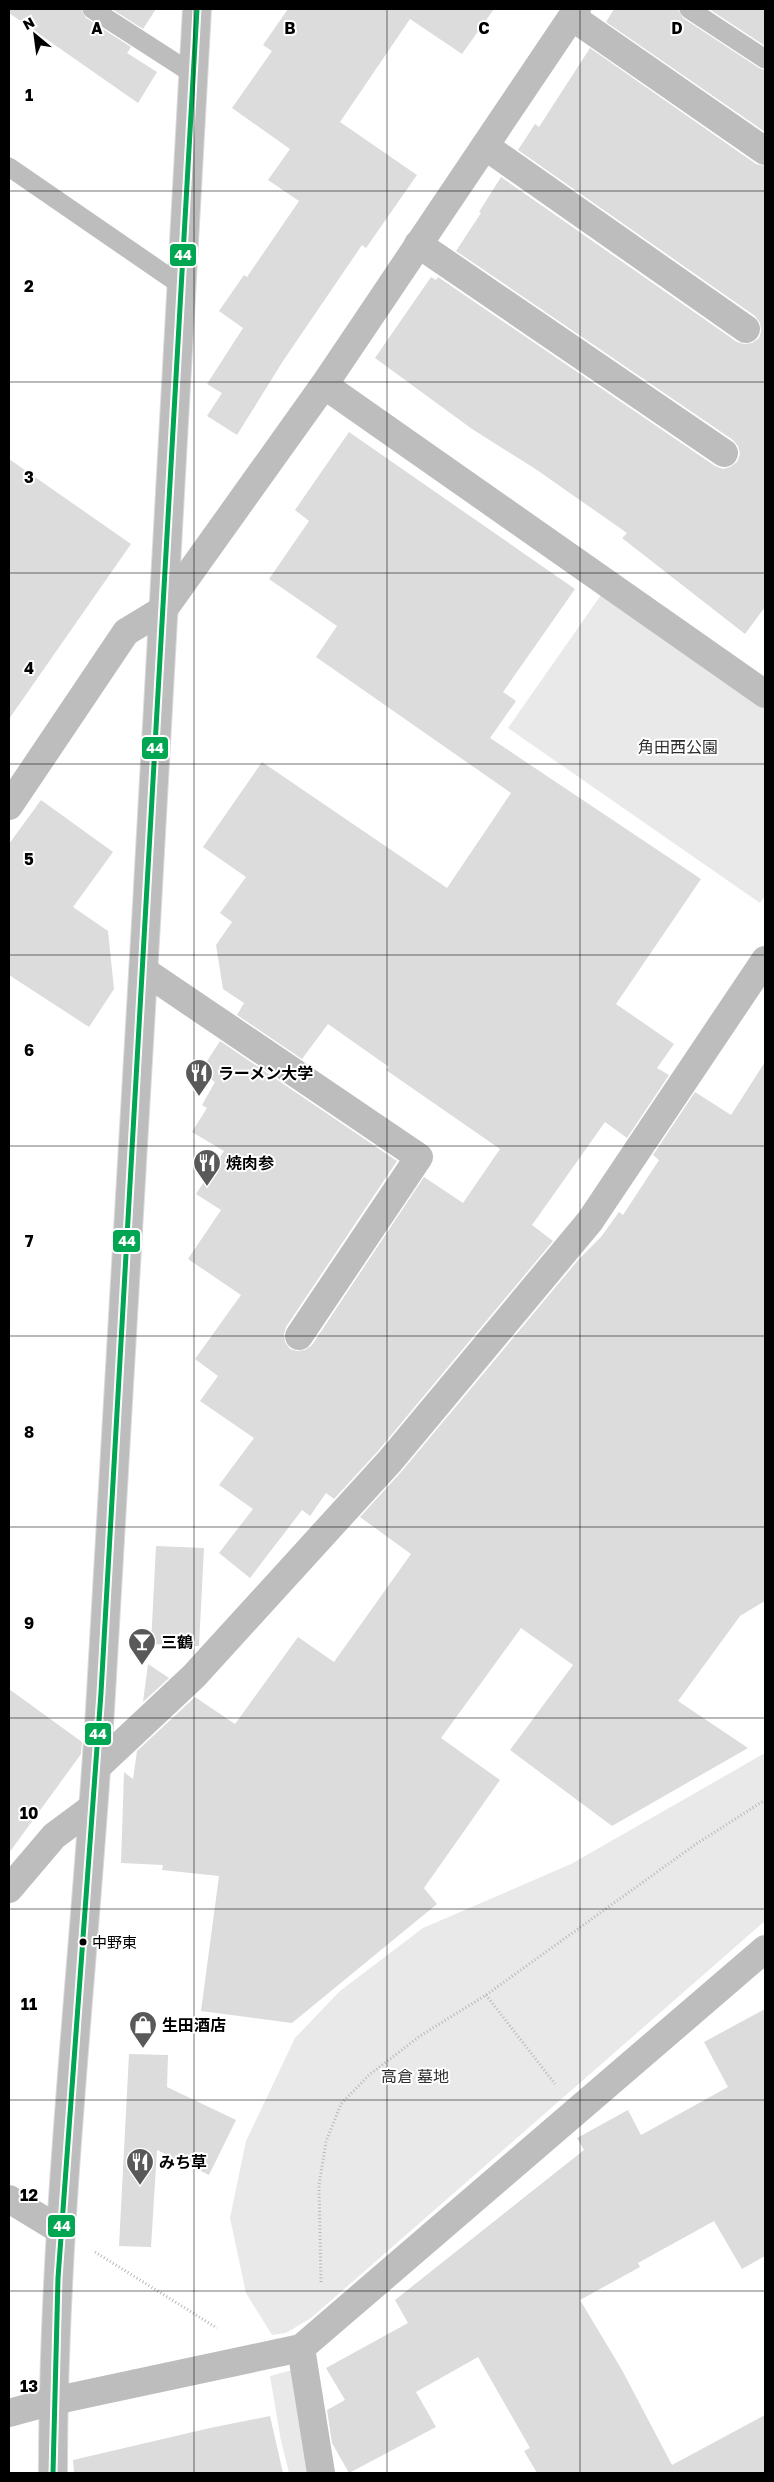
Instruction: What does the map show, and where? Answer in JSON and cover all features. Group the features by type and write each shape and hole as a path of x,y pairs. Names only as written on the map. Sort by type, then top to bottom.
{"street":[{"path":"53,2473 53,2401 60,2230 92,1807 97,1767 197,9"},
{"path":"9,806 126,632 164,609 324,386 574,13 765,151"},
{"path":"485,146 746,328"},
{"path":"418,244 724,453"},
{"path":"324,386 765,694"},
{"path":"97,1767 194,1676 384,1468 584,1229 765,960"},
{"path":"143,970 418,1157 299,1336"},
{"path":"9,1889 54,1836 92,1807"},
{"path":"9,2413 53,2401 262,2357 311,2339 765,1949"},
{"path":"9,2199 60,2230"},
{"path":"311,2339 321,2473"}],"lane":[{"path":"92,9 193,74"},
{"path":"689,9 765,59"},
{"path":"9,167 182,286"}],"path":[{"path":"311,2339 319,2185 326,2142 341,2104 369,2075 420,2036 486,1995 696,1844 765,1800"},
{"path":"486,1995 576,2112"},
{"path":"60,2230 262,2357"}],"green space":[{"name":"角田西公園","path":"601,595 765,708 765,896 760,903 508,728"},
{"name":"高倉 墓地","path":"765,1753 765,1921 311,2318 286,2333 272,2335 246,2293 230,2218 246,2141 295,2038 340,1991 423,1928 571,1864"},
{"path":"296,2369 315,2473 289,2473 281,2441 270,2376"}],"building":[{"path":"9,9 81,9 86,18 131,47 127,53 157,72 138,103 9,13"},
{"path":"112,9 156,9 143,29"},
{"path":"288,9 494,9 462,54 410,19 340,122 417,175 366,248 362,245 283,361 237,435 207,416 222,393 207,384 243,328 219,311 244,275 247,277 299,201 268,180 290,149 232,108 272,51 263,45"},
{"path":"614,9 678,9 683,18 759,68 765,70 765,132 606,22"},
{"path":"709,9 765,9 765,46"},
{"path":"590,48 756,164 765,166 765,607 745,634 622,538 627,533 534,468 472,429 375,358 431,277 436,280 438,277 715,466 723,469 737,462 740,454 738,446 733,440 456,251 481,213 479,212 501,177 737,342 744,344 752,343 759,338 761,331 760,323 755,316 518,150 535,124 539,127"},
{"path":"349,432 575,589 503,692 516,701 490,738 701,879 616,1004 674,1044 657,1068 669,1075 627,1138 605,1122 532,1225 553,1241 378,1451 334,1499 326,1493 310,1516 302,1510 250,1578 219,1553 253,1509 219,1485 254,1438 200,1401 218,1376 195,1359 241,1295 188,1259 221,1210 196,1194 224,1151 192,1132 207,1108 202,1105 215,1082 200,1072 220,1041 397,1161 286,1327 284,1334 285,1342 290,1349 297,1351 305,1350 312,1345 424,1177 463,1203 500,1149 386,1070 389,1067 328,1024 302,1059 237,1015 244,1003 223,989 216,945 232,922 220,913 246,877 203,847 262,762 447,888 511,793 316,657 337,626 269,579 309,521 295,510"},
{"path":"9,459 131,544 9,719"},
{"path":"41,800 113,852 73,907 108,931 114,989 89,1027 9,975 9,844"},
{"path":"765,1062 765,1601 740,1616 678,1701 748,1748 612,1826 510,1750 573,1665 521,1628 441,1738 500,1780 424,1888 437,1904 292,2023 201,2011 219,1876 162,1870 163,1865 121,1863 124,1772 133,1779 137,1751 195,1697 235,1724 298,1637 334,1662 411,1554 360,1517 402,1471 579,1259 601,1237 619,1212 623,1215 659,1160 653,1155 695,1092 731,1115"},
{"path":"156,1546 204,1548 199,1646 151,1644"},
{"path":"148,1664 169,1678 143,1702"},
{"path":"9,1689 82,1742 81,1754 9,1853"},
{"path":"765,2009 765,2256 742,2269 714,2221 638,2263 640,2267 580,2300 622,2370 672,2465 765,2415 765,2473 537,2473 524,2451 530,2448 478,2357 416,2392 436,2427 349,2473 332,2443 327,2410 345,2400 326,2368 408,2323 395,2300 584,2150 577,2138 628,2110 641,2135 728,2087 704,2042"},
{"path":"129,2054 168,2055 167,2087 236,2120 209,2175 157,2150 151,2247 119,2246"},
{"path":"270,2416 283,2473 74,2473 73,2460"}],"transit line":[{"name":"44","path":"53,2473 58,2278 101,1693 197,9"}],"place":[{"name":"ラーメン大学","path":"199,1097"},
{"name":"焼肉参","path":"207,1187"},
{"name":"三鶴","path":"142,1666"},
{"name":"中野東","path":"83,1942"},
{"name":"生田酒店","path":"143,2049"},
{"name":"みち草","path":"140,2186"}]}
